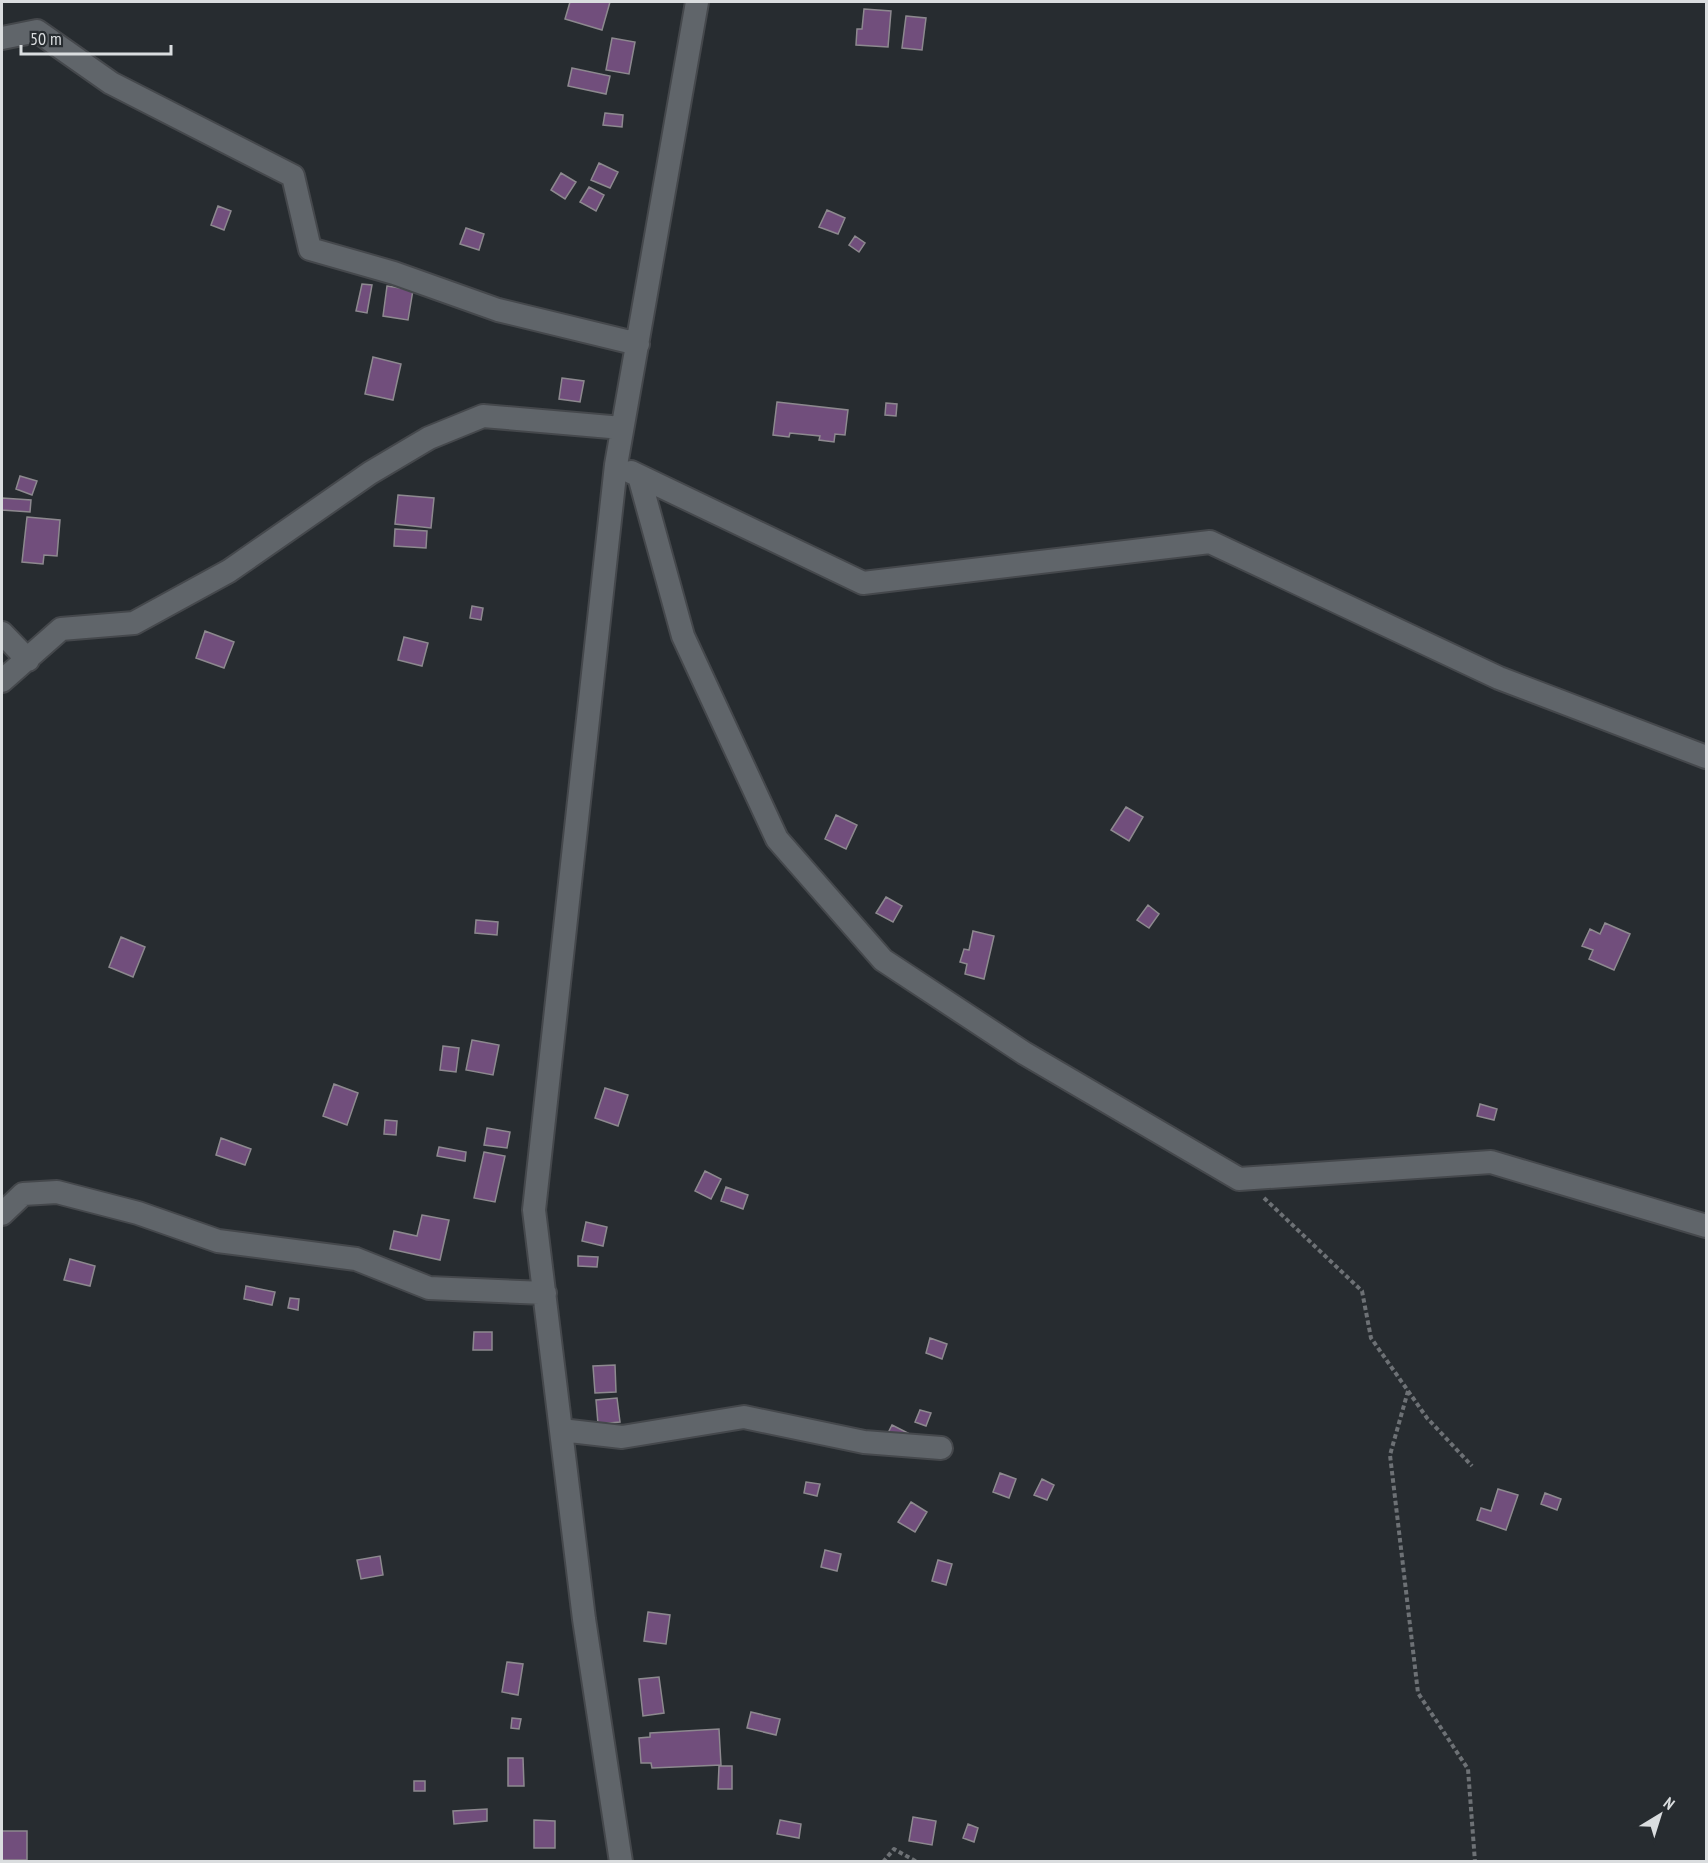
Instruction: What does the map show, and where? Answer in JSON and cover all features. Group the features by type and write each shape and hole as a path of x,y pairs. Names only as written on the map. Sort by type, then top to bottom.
{"street":[{"path":"621,1862 584,1619 534,1210 616,465 697,2"},
{"path":"2,38 37,31 111,83 294,176 310,249 394,273 498,310 638,344"},
{"path":"2,681 61,629 134,623 230,571 390,461 429,438 483,416 622,428"},
{"path":"616,465 863,583 1210,542 1499,678 1707,757"},
{"path":"639,476 683,636 777,839 883,960 1024,1053 1239,1179 1491,1162 1707,1226"},
{"path":"2,633 28,660"},
{"path":"2,1214 24,1194 57,1192 138,1213 219,1241 356,1259 429,1288 545,1293"},
{"path":"561,1430 622,1437 744,1417 864,1442 940,1448"}],"path":[{"path":"1244,1179 1362,1291 1371,1338 1427,1418 1472,1466"},
{"path":"1408,1391 1390,1455 1418,1693 1468,1769 1475,1862"},
{"path":"883,1862 894,1849 917,1862"}],"building":[{"path":"570,2 610,2 602,30 565,19"},
{"path":"864,9 891,11 888,47 856,45 857,29 862,29"},
{"path":"906,16 926,18 922,50 902,48"},
{"path":"612,38 635,42 629,74 606,70"},
{"path":"572,68 610,76 606,94 568,86"},
{"path":"605,113 623,115 622,127 603,125"},
{"path":"599,163 618,172 610,188 591,180"},
{"path":"561,173 576,182 565,199 551,190"},
{"path":"589,187 604,195 596,211 580,202"},
{"path":"218,206 231,211 224,230 211,225"},
{"path":"827,210 845,218 838,234 819,227"},
{"path":"466,228 484,234 479,250 460,244"},
{"path":"855,236 865,243 859,252 849,245"},
{"path":"362,284 372,285 367,313 356,311"},
{"path":"387,286 413,290 408,320 383,316"},
{"path":"373,357 401,364 393,400 365,394"},
{"path":"562,378 584,381 580,402 559,399"},
{"path":"777,402 848,410 845,435 835,434 834,442 819,440 820,436 790,433 789,437 773,435"},
{"path":"886,403 897,404 896,416 885,415"},
{"path":"20,476 37,481 32,495 16,489"},
{"path":"398,495 434,498 431,528 395,524"},
{"path":"2,498 31,500 30,512 2,510"},
{"path":"27,517 60,520 57,556 44,555 43,564 22,562"},
{"path":"395,529 427,531 426,548 394,546"},
{"path":"472,606 483,608 481,620 470,618"},
{"path":"205,631 234,642 224,668 196,658"},
{"path":"404,637 428,643 422,666 398,660"},
{"path":"1126,807 1143,817 1129,841 1111,830"},
{"path":"836,815 857,825 846,849 825,839"},
{"path":"886,897 902,906 893,922 876,913"},
{"path":"1148,905 1159,914 1149,928 1137,920"},
{"path":"476,920 498,922 497,935 475,933"},
{"path":"1605,923 1630,934 1614,970 1589,959 1593,950 1582,946 1590,929 1600,934"},
{"path":"973,931 994,936 984,979 965,974 967,964 960,962 964,949 969,950"},
{"path":"121,937 145,947 133,977 109,967"},
{"path":"472,1040 499,1045 493,1075 466,1070"},
{"path":"443,1046 459,1048 456,1072 440,1070"},
{"path":"334,1084 358,1093 347,1125 323,1116"},
{"path":"605,1088 628,1095 618,1126 595,1118"},
{"path":"1480,1104 1497,1109 1494,1120 1477,1116"},
{"path":"385,1120 397,1121 396,1135 384,1134"},
{"path":"487,1128 510,1132 507,1148 484,1145"},
{"path":"221,1138 251,1149 245,1165 216,1155"},
{"path":"439,1147 466,1152 465,1161 437,1156"},
{"path":"484,1152 505,1156 495,1202 474,1198"},
{"path":"705,1171 721,1179 711,1199 695,1191"},
{"path":"726,1187 748,1195 743,1209 721,1201"},
{"path":"422,1215 449,1220 440,1260 390,1249 394,1231 417,1236"},
{"path":"586,1222 607,1227 603,1246 582,1241"},
{"path":"578,1256 598,1257 597,1267 578,1266"},
{"path":"70,1259 95,1266 90,1286 64,1280"},
{"path":"246,1286 275,1292 272,1305 244,1299"},
{"path":"290,1298 299,1299 298,1310 288,1308"},
{"path":"474,1332 492,1332 492,1350 473,1350"},
{"path":"930,1338 947,1344 942,1359 926,1353"},
{"path":"615,1365 616,1392 595,1393 593,1366"},
{"path":"617,1398 620,1422 598,1424 596,1400"},
{"path":"920,1410 931,1413 926,1426 915,1422"},
{"path":"892,1425 908,1433 902,1445 886,1437"},
{"path":"1000,1473 1016,1479 1009,1498 993,1492"},
{"path":"1042,1479 1054,1485 1047,1500 1034,1495"},
{"path":"806,1482 820,1484 817,1496 804,1493"},
{"path":"1498,1489 1518,1495 1506,1530 1477,1520 1481,1508 1491,1511"},
{"path":"1545,1493 1561,1499 1557,1510 1541,1504"},
{"path":"911,1502 927,1512 915,1532 898,1522"},
{"path":"825,1550 841,1554 837,1571 821,1567"},
{"path":"380,1556 383,1575 361,1579 357,1560"},
{"path":"938,1560 952,1564 946,1585 932,1581"},
{"path":"648,1612 670,1615 666,1644 644,1641"},
{"path":"507,1662 523,1664 518,1695 502,1692"},
{"path":"659,1677 664,1713 643,1716 639,1679"},
{"path":"751,1712 780,1719 776,1735 747,1728"},
{"path":"512,1718 521,1719 519,1729 511,1728"},
{"path":"719,1729 721,1765 652,1768 651,1763 641,1763 639,1738 650,1737 650,1733"},
{"path":"508,1758 523,1758 524,1786 508,1786"},
{"path":"719,1766 732,1766 732,1789 718,1789"},
{"path":"414,1781 425,1781 425,1791 414,1791"},
{"path":"487,1809 487,1821 454,1824 453,1811"},
{"path":"913,1817 936,1821 932,1845 909,1841"},
{"path":"534,1820 555,1821 555,1848 534,1848"},
{"path":"780,1820 801,1824 799,1838 777,1834"},
{"path":"968,1824 978,1828 974,1842 963,1838"},
{"path":"2,1831 27,1831 27,1860 2,1860"}]}
